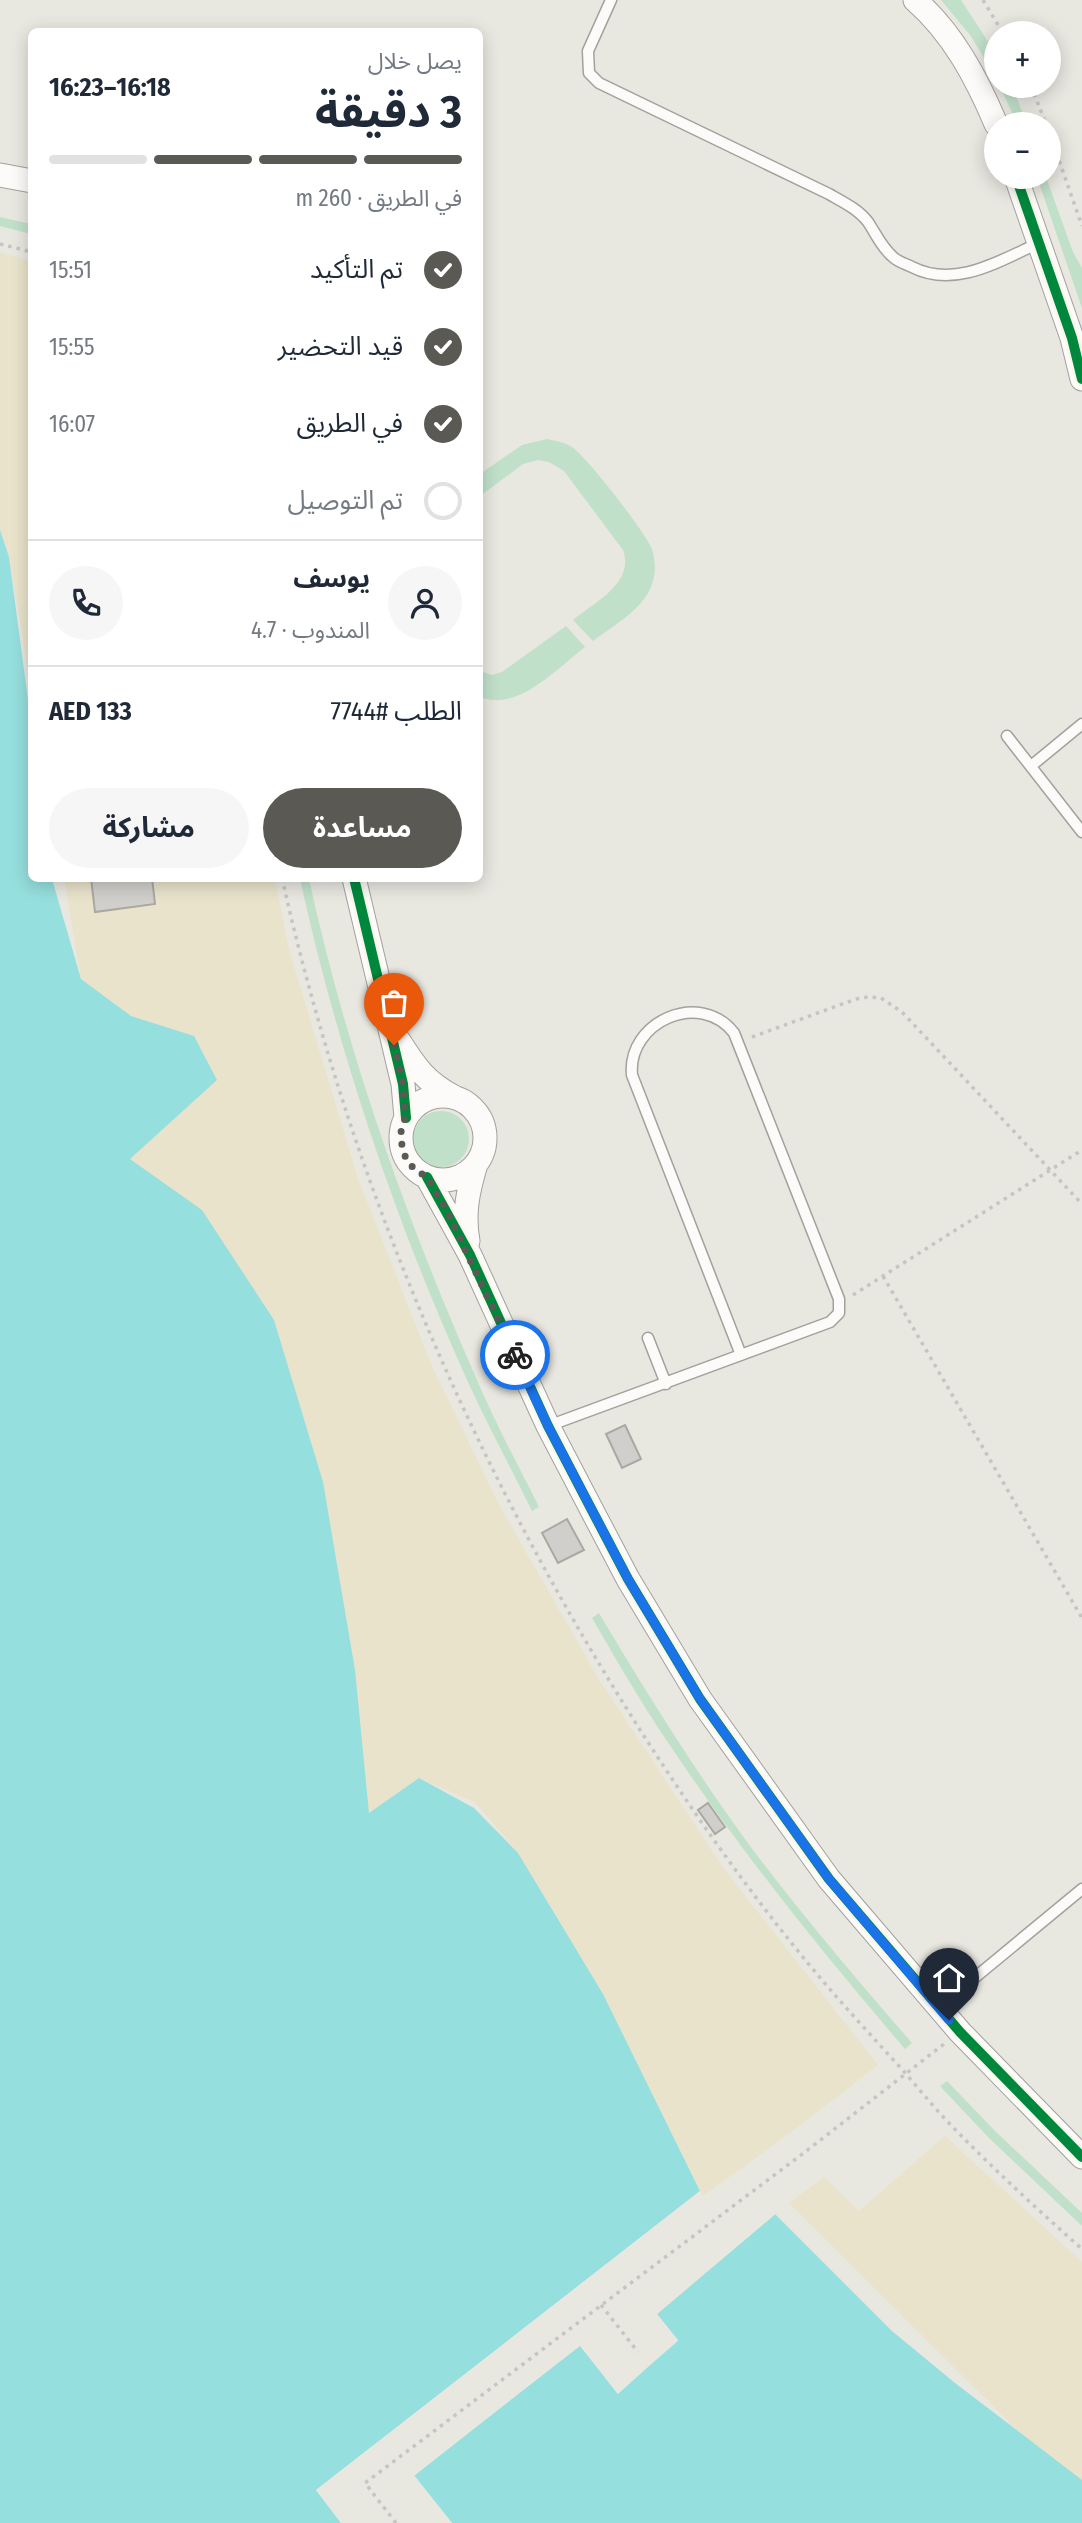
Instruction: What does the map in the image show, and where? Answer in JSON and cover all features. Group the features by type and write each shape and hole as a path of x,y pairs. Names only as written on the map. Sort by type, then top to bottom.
{"street":[{"path":"915,0 951,39 981,89 991,112"},
{"path":"0,176 28,180"},
{"path":"1020,189 1077,346 1082,379"},
{"path":"355,882 403,1084 405,1118 401,1139 406,1159 415,1170 440,1180 454,1179 475,1164"},
{"path":"390,1026 414,1064 434,1086 467,1103 477,1113 482,1125 485,1138 482,1152 475,1164 466,1195 465,1224 470,1255"},
{"path":"405,1118 414,1107 426,1099 454,1097"},
{"path":"427,1177 470,1255 548,1426 628,1579 700,1699 829,1879 938,2008 1082,2157"}],"lane":[{"path":"611,0 588,51 589,73 599,83 852,207 867,220 878,240 894,258 918,271 937,276 958,275 1039,243"},
{"path":"1031,766 1082,724"},
{"path":"1007,736 1082,832"},
{"path":"548,1426 666,1384 830,1322 839,1313 839,1298 734,1033 723,1022 705,1014 682,1013 668,1016 646,1032 638,1043 631,1063 635,1087 741,1355"},
{"path":"648,1338 666,1384"},
{"path":"938,2008 1082,1889"}],"path":[{"path":"983,0 996,21"},
{"path":"1061,167 1082,226"},
{"path":"0,244 28,251"},
{"path":"283,882 322,1032 377,1202 435,1347 516,1517 603,1671 692,1809 824,1982 954,2128 1082,2249"},
{"path":"737,1043 856,999 881,998 902,1012 1082,1204"},
{"path":"839,1298 853,1295 1082,1150"},
{"path":"883,1276 1082,1618"},
{"path":"396,2523 365,2483 960,2032"},
{"path":"601,2305 638,2352"}],"green space":[{"path":"941,0 961,0 984,35 984,58 970,35"},
{"path":"1005,98 1017,98 1022,112 1012,112"},
{"path":"1041,189 1050,189 1073,252 1082,268 1082,308"},
{"path":"0,217 28,223 28,233 0,226"},
{"path":"547,439 572,447 628,512 652,549 654,577 644,600 593,641 573,620 602,599 618,582 625,562 623,550 564,471 549,462 538,460 523,464 483,494 483,472 522,445"},
{"path":"566,626 585,647 522,694 508,699 483,698 483,672 492,675 502,672"},
{"path":"301,882 310,882 359,1068 401,1192 481,1390 539,1507 532,1511 483,1415 416,1260 371,1135 315,943"},
{"path":"441,1111 452,1113 461,1119 467,1128 467,1150 461,1159 452,1165 441,1167 430,1165 421,1159 415,1150 413,1139 415,1128 421,1119 430,1113"},
{"path":"599,1613 635,1674 732,1821 772,1875 912,2043 905,2049 781,1898 694,1781 647,1711 592,1618"},
{"path":"947,2081 996,2132 1082,2213 1082,2226 988,2137 940,2086"}],"sand":[{"path":"0,253 28,260 28,668 9,557 0,537"},
{"path":"65,882 276,882 289,950 358,1179 431,1364 498,1503 598,1678 724,1869 878,2065 703,2196 607,2002 518,1853 475,1802 419,1778 370,1814 202,1211 129,1159 194,1036 131,1016 81,979"},
{"path":"945,2136 1082,2262 1082,2483 1016,2429 789,2203 824,2177 859,2211"}],"water":[{"path":"0,530 9,557 28,700 28,882 53,882 81,979 131,1016 194,1036 217,1080 130,1159 202,1210 274,1320 323,1482 355,1670 369,1813 419,1778 474,1808 518,1853 603,1994 700,2191 316,2490 341,2523 0,2523"},
{"path":"775,2214 892,2331 1082,2480 1082,2523 452,2523 414,2476 580,2345 617,2393 678,2341 657,2314"}],"pier":[{"path":"700,2191 702,2194 321,2491 345,2523 341,2523 316,2490"},
{"path":"775,2210 778,2212 657,2314 678,2340 618,2394 580,2346 414,2475 452,2523 447,2523 411,2478 412,2473 579,2342 583,2343 618,2388 673,2340 654,2316 654,2312"}],"building":[{"path":"91,882 152,882 155,904 95,912"},
{"path":"625,1425 641,1459 622,1468 606,1434"},
{"path":"567,1519 584,1550 558,1563 542,1533"},
{"path":"708,1803 725,1827 715,1834 698,1810"}],"cycle path":[{"path":"1020,189 1072,338 1082,379"},
{"path":"355,882 403,1084 406,1118"},
{"path":"427,1177 470,1255 548,1426 585,1497 628,1579 700,1699 829,1879 960,2032 1082,2157"}],"way so far":[{"path":"394,1045 403,1084 405,1118 401,1132 406,1159 415,1170 427,1177 446,1209 515,1355"}],"route":[{"path":"515,1355 548,1426 628,1579 700,1699 829,1879 949,2020"}]}
